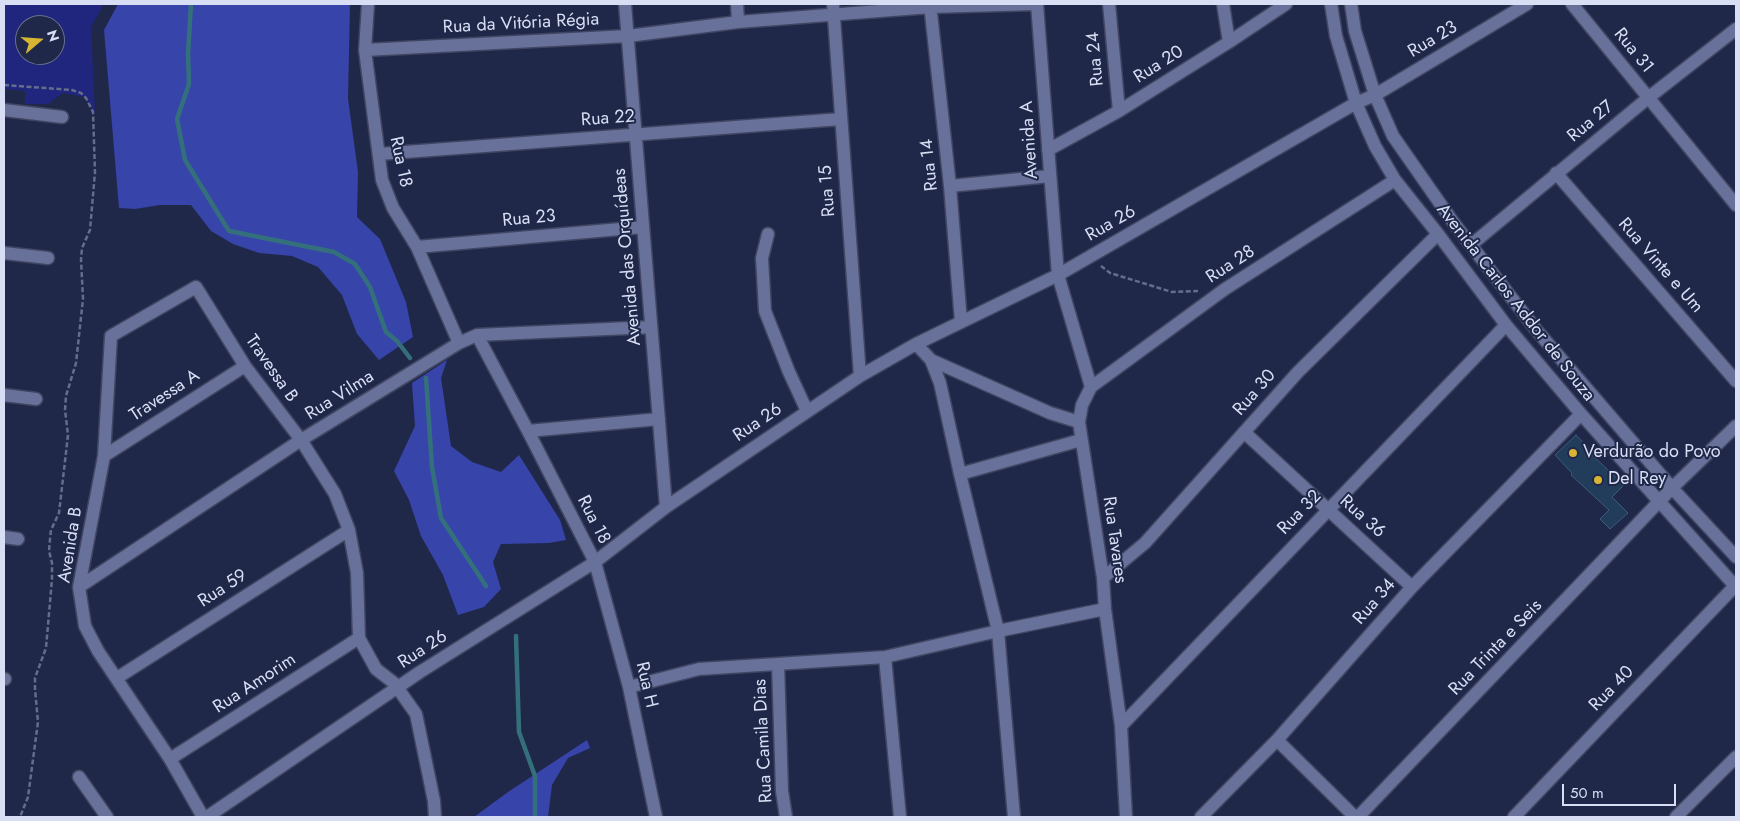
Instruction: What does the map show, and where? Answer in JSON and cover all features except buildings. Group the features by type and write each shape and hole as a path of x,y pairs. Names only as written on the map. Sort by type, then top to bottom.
{"street":[{"name":"Rua 18","path":"368,4 366,50 382,180 393,208 417,247 459,343"},
{"name":"Avenida das Orquídeas","path":"625,4 666,507"},
{"path":"737,4 738,22"},
{"name":"Rua da Vitória Régia","path":"366,50 628,36 834,10 930,5 1037,4"},
{"name":"Avenida A","path":"1037,4 1058,274"},
{"name":"Rua 24","path":"1108,4 1119,111"},
{"path":"1224,4 1229,42"},
{"name":"Avenida Carlos Addor de Souza","path":"1331,4 1336,36 1356,103 1375,146 1395,180 1506,325 1580,414 1736,587"},
{"name":"Avenida Carlos Addor de Souza","path":"1351,4 1355,31 1375,95 1393,136 1454,222 1538,332 1672,488 1736,557"},
{"name":"Rua 23","path":"1356,103 1375,95 1526,4"},
{"name":"Rua 31","path":"1572,4 1736,205"},
{"name":"Rua 14","path":"930,5 950,186 961,322"},
{"name":"Rua 20","path":"1048,150 1119,111 1229,42 1281,5"},
{"name":"Rua 15","path":"834,10 840,119 860,376"},
{"name":"Rua 27","path":"1472,244 1648,98 1735,32"},
{"name":"Rua 26","path":"205,817 398,687 595,562 666,507 860,376 916,344 1089,257 1356,103"},
{"path":"4,110 62,117"},
{"name":"Rua 22","path":"379,154 840,119"},
{"name":"Rua Vinte e Um","path":"1556,174 1736,381"},
{"path":"950,186 1050,176"},
{"name":"Rua 28","path":"1091,387 1225,289 1395,180"},
{"name":"Rua 23","path":"417,247 643,227"},
{"path":"768,234 762,258 765,311 807,411"},
{"name":"Rua 30","path":"1103,578 1145,543 1298,372 1438,234"},
{"path":"4,253 48,258"},
{"path":"1058,274 1091,387"},
{"name":"Travessa B","path":"111,336 196,287 245,366 301,440 335,494 349,530 357,573 359,638 376,669 398,687 416,714 434,801 435,817"},
{"name":"Rua 32","path":"1121,726 1506,325"},
{"name":"Rua Vilma","path":"79,587 301,440 459,343 477,335 651,327"},
{"name":"Rua 18","path":"477,335 595,562"},
{"name":"Avenida B","path":"111,336 104,456 79,587 85,626 98,651 170,759 205,817"},
{"path":"916,344 931,360 940,383 998,631 1014,817"},
{"path":"931,360 1050,413 1079,422"},
{"name":"Travessa A","path":"104,456 245,366"},
{"name":"Rua Tavares","path":"1091,387 1082,405 1079,422 1103,578 1105,609 1121,726 1126,817"},
{"path":"4,395 36,399"},
{"name":"Rua 34","path":"1202,817 1277,740 1412,587 1580,414"},
{"path":"528,431 659,419"},
{"name":"Rua Trinta e Seis","path":"1357,817 1672,488 1736,426"},
{"name":"Rua 36","path":"1244,432 1412,587"},
{"path":"960,474 1081,440"},
{"name":"Rua 59","path":"117,678 349,530"},
{"path":"4,537 18,539"},
{"name":"Rua H","path":"595,562 629,687 656,817"},
{"name":"Rua 40","path":"1514,817 1736,587"},
{"path":"629,687 698,669 885,657 1105,609"},
{"name":"Rua Amorim","path":"170,759 359,638"},
{"path":"885,657 900,817"},
{"name":"Rua Camila Dias","path":"778,664 782,791 786,817"},
{"path":"1277,740 1357,817"},
{"path":"1676,817 1736,757"},
{"path":"79,776 107,817"}],"path":[{"path":"4,85 72,90 81,93 90,104 93,112 95,164 90,230 82,248 83,298 76,363 66,396 67,448 59,513 51,530 49,545 52,579 46,648 35,678 34,689 38,722 28,797 20,817"},
{"path":"1089,257 1110,273 1154,287 1172,292 1200,291"}],"shaded area":[{"path":"4,4 104,4 91,27 95,114 84,97 63,93 48,104 25,104 25,91 4,89"},
{"path":"118,4 350,4 348,99 358,172 357,217 380,239 406,302 413,337 379,360 357,334 342,295 318,267 292,256 259,253 233,244 211,231 191,205 160,205 135,209 119,208 104,30"},
{"path":"447,360 441,378 451,446 472,462 501,472 519,455 560,520 566,540 549,543 501,544 493,562 501,589 484,607 458,615 443,575 421,536 409,500 394,471 415,426 412,383"},
{"path":"587,740 590,748 568,758 552,785 548,817 474,817 508,792"}],"waterway":[{"path":"191,4 188,54 189,84 177,119 185,160 229,231 334,252 355,264 370,287 386,332 397,341 410,358"},
{"path":"426,378 432,467 441,518 486,586"},
{"path":"516,636 519,732 535,776 535,817"}],"place":[{"name":"Verdurão do Povo","path":"1573,453"},
{"name":"Del Rey","path":"1598,480"}]}
